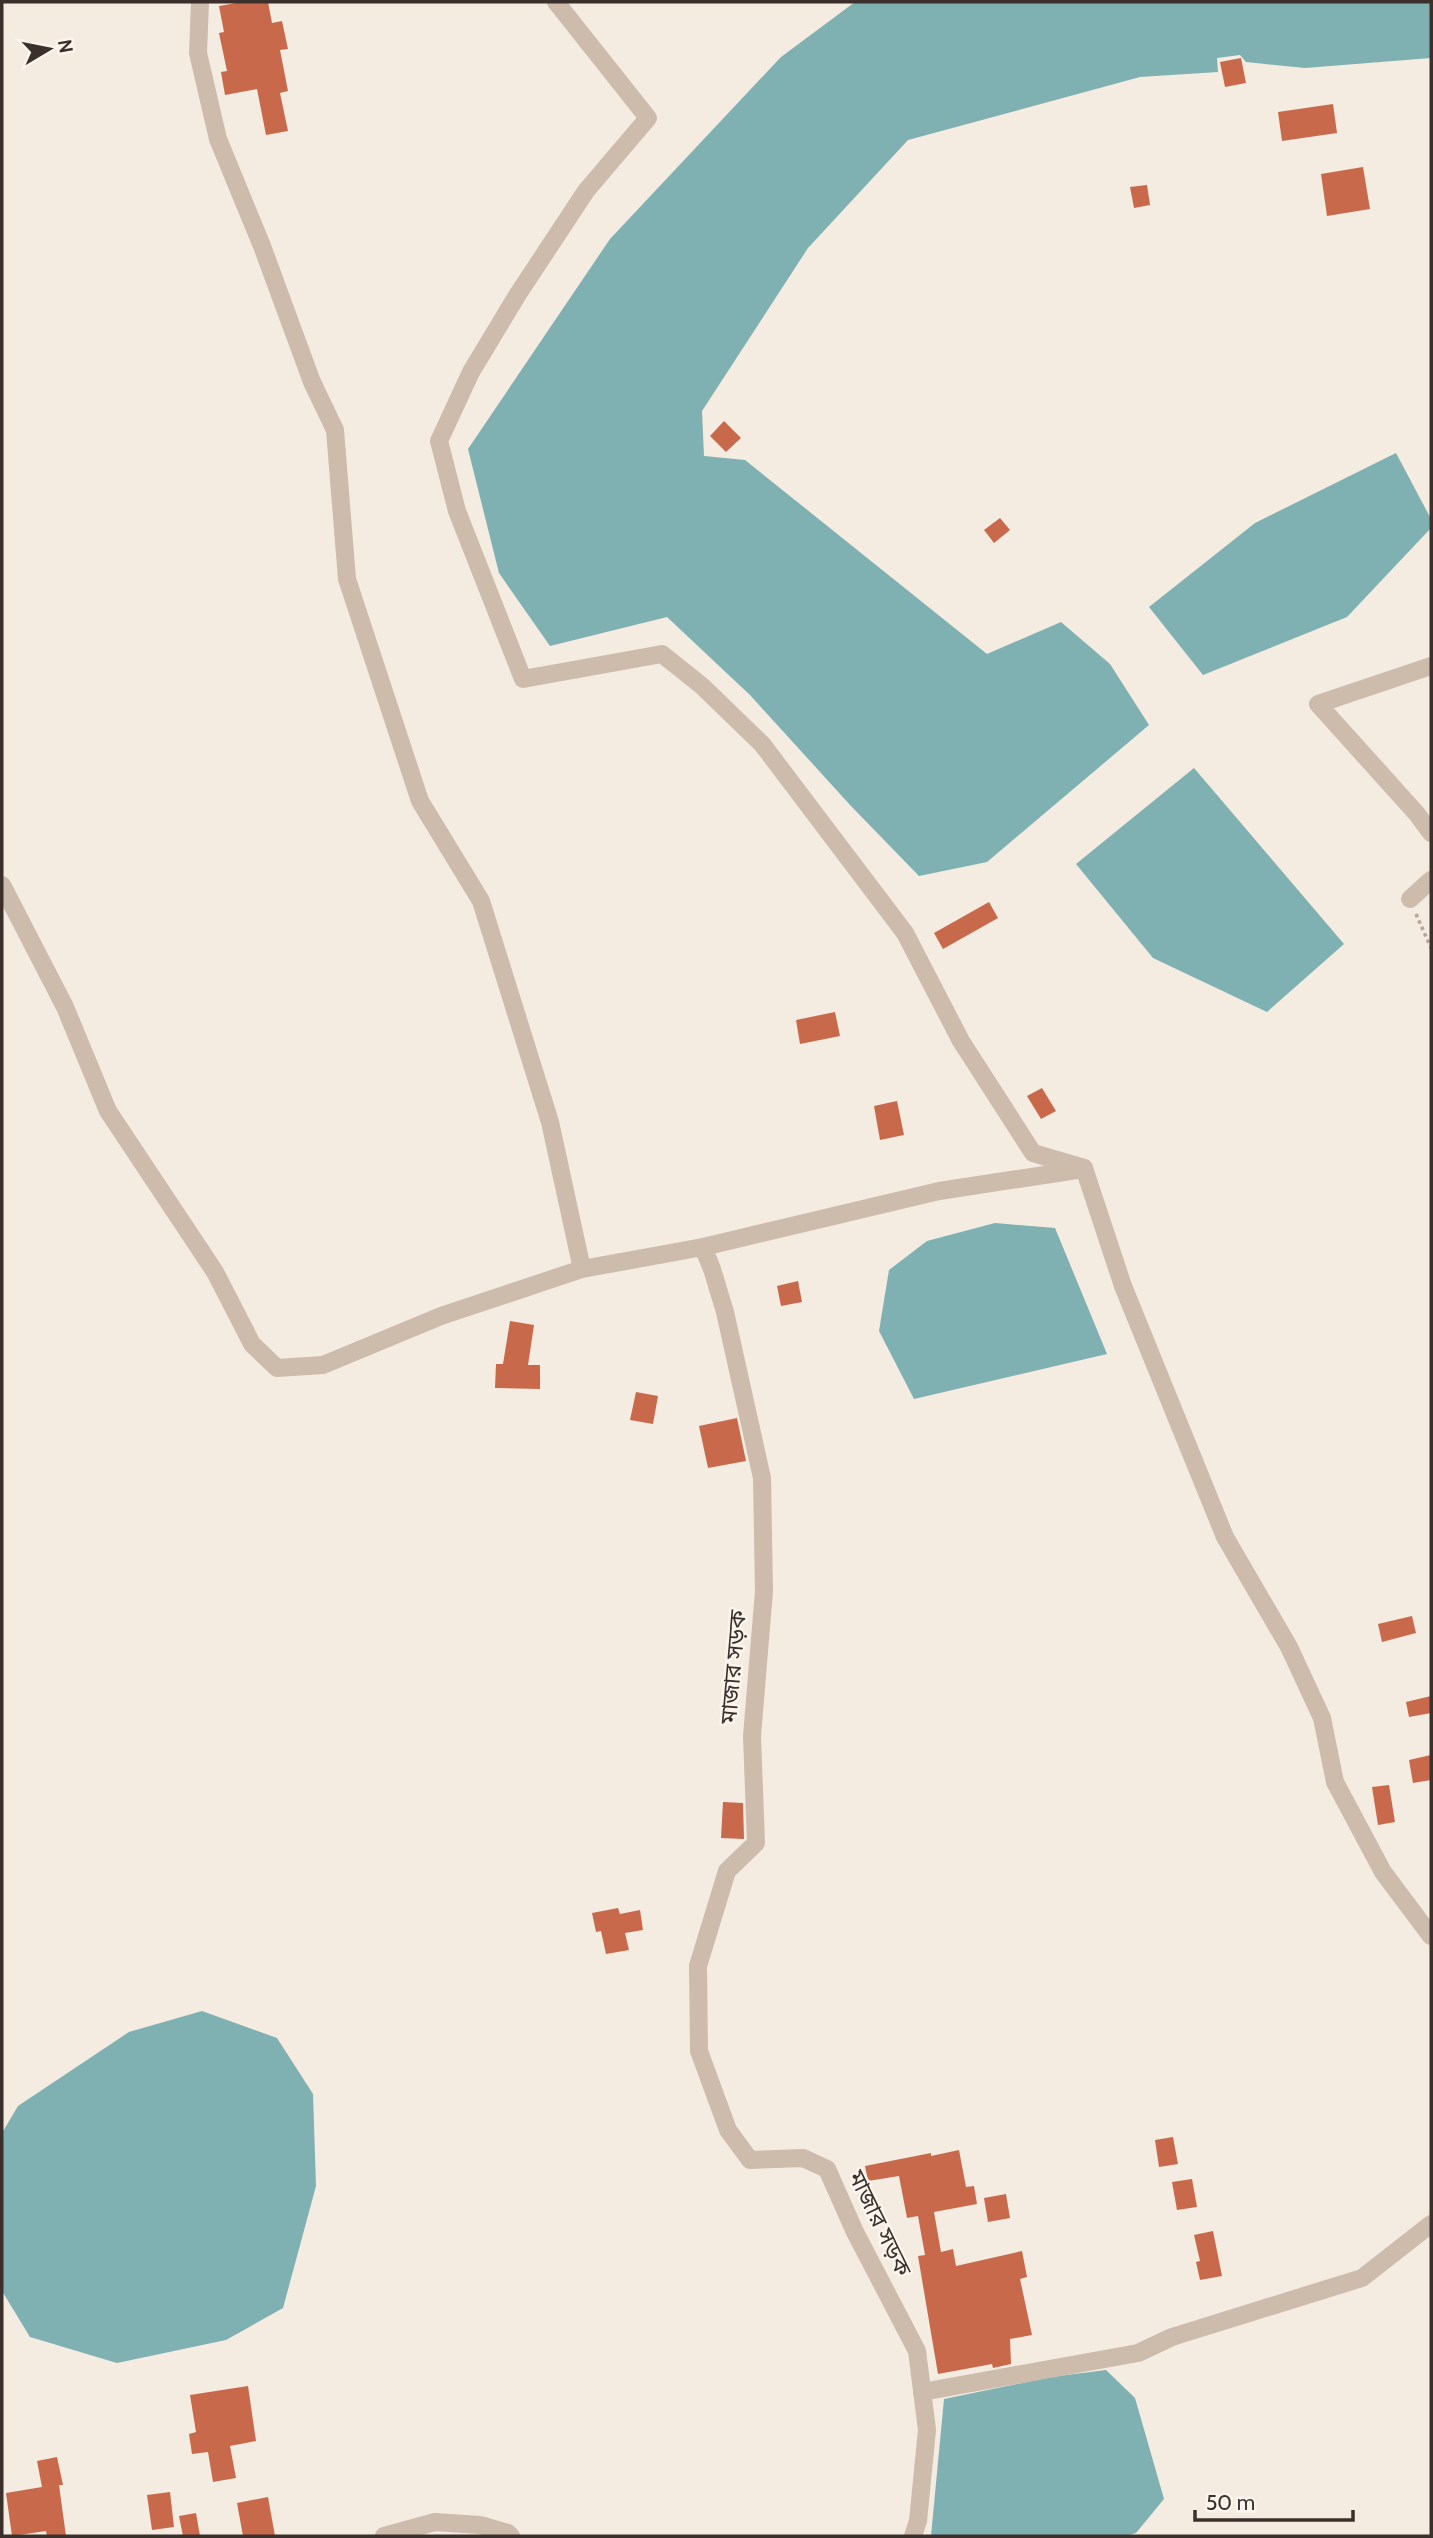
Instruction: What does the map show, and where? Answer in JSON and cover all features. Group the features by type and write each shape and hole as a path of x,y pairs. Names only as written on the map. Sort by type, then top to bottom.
{"street":[{"path":"200,2 198,53 218,139 262,246 312,382 335,430 347,579 419,801 481,901 550,1122 582,1269"},
{"path":"556,2 648,118 586,191 519,293 471,372 439,441 457,511 523,678 662,654 702,686 762,744 905,933 961,1041 1033,1153 1084,1168"},
{"path":"1431,666 1318,704 1431,833"},
{"path":"1410,899 1431,880"},
{"path":"2,885 65,1007 108,1111 215,1272 252,1344 277,1368 323,1365 441,1316 582,1269 703,1247 940,1191 1084,1168"},
{"path":"1084,1168 1123,1286 1225,1537 1289,1647 1322,1718 1335,1782 1383,1872 1431,1936"},
{"name":"মাজার সড়ক","path":"703,1247 725,1312 762,1478 764,1591 752,1736 756,1843 727,1871 698,1966 699,2051 728,2130 750,2160 803,2158 827,2169 855,2232 917,2351 927,2430 918,2521 913,2536"},
{"path":"922,2392 1138,2353 1172,2337 1362,2277 1431,2224"},
{"path":"384,2536 435,2522 480,2525 511,2536"}],"path":[{"path":"1410,899 1431,948"}],"water":[{"path":"855,2 1431,2 1431,58 1305,68 1246,62 1240,55 1217,58 1218,72 1140,77 908,140 808,248 702,411 704,456 745,460 987,654 1061,622 1110,664 1149,725 987,862 919,876 750,695 667,617 550,646 499,573 468,449 610,239 781,57"},
{"path":"1396,453 1431,519 1431,528 1347,617 1203,675 1149,607 1255,523"},
{"path":"1194,768 1344,944 1267,1012 1153,958 1076,864"},
{"path":"995,1223 1055,1228 1107,1354 914,1399 879,1331 889,1270 927,1241"},
{"path":"202,2011 277,2038 313,2094 316,2186 283,2308 226,2340 117,2363 30,2337 2,2291 2,2133 18,2106 129,2032"},
{"path":"1106,2370 1135,2398 1164,2499 1136,2533 1126,2536 931,2536 944,2399 1051,2377"}],"building":[{"path":"242,2 268,2 272,23 282,21 288,49 280,50 288,91 280,93 288,131 266,135 257,89 225,95 221,72 227,71 219,33 224,32 219,6"},
{"path":"1241,58 1246,83 1225,87 1220,62"},
{"path":"1333,104 1337,133 1282,141 1278,112"},
{"path":"1363,167 1370,209 1327,216 1321,174"},
{"path":"1147,185 1150,205 1134,208 1130,187"},
{"path":"724,421 741,438 726,452 710,436"},
{"path":"1000,518 1010,530 994,543 984,530"},
{"path":"989,902 998,918 943,949 934,933"},
{"path":"835,1012 840,1036 800,1044 796,1020"},
{"path":"1042,1088 1056,1111 1041,1119 1027,1096"},
{"path":"897,1101 904,1135 880,1140 874,1106"},
{"path":"798,1281 802,1302 781,1306 777,1286"},
{"path":"510,1321 534,1325 528,1365 540,1365 540,1389 495,1388 496,1364 503,1364"},
{"path":"636,1392 658,1396 653,1424 630,1420"},
{"path":"737,1418 746,1461 708,1468 699,1426"},
{"path":"1412,1616 1416,1633 1382,1642 1378,1624"},
{"path":"1431,1696 1431,1713 1409,1717 1406,1702"},
{"path":"1431,1755 1431,1780 1413,1783 1409,1760"},
{"path":"1389,1785 1395,1822 1378,1825 1372,1787"},
{"path":"723,1802 743,1803 744,1839 721,1838"},
{"path":"618,1908 620,1914 640,1910 643,1930 625,1933 629,1950 606,1954 601,1931 596,1932 592,1913"},
{"path":"1173,2137 1178,2164 1159,2167 1155,2140"},
{"path":"959,2150 966,2187 974,2186 977,2204 934,2212 941,2252 953,2249 956,2266 1022,2251 1027,2277 1020,2279 1032,2335 1010,2339 1011,2364 993,2368 992,2364 938,2374 918,2256 925,2255 918,2216 907,2218 899,2176 868,2181 865,2166"},
{"path":"1192,2179 1197,2207 1177,2210 1172,2182"},
{"path":"1006,2194 1010,2218 988,2222 984,2198"},
{"path":"1213,2231 1222,2276 1200,2280 1196,2262 1200,2261 1194,2235"},
{"path":"248,2386 256,2441 230,2446 236,2478 213,2482 208,2452 192,2454 189,2434 196,2432 190,2395"},
{"path":"57,2457 63,2485 59,2485 66,2536 47,2536 46,2531 12,2536 6,2493 42,2487 37,2461"},
{"path":"170,2492 174,2527 152,2530 147,2495"},
{"path":"268,2497 275,2536 243,2536 237,2503"},
{"path":"196,2513 200,2536 183,2536 179,2516"}]}
